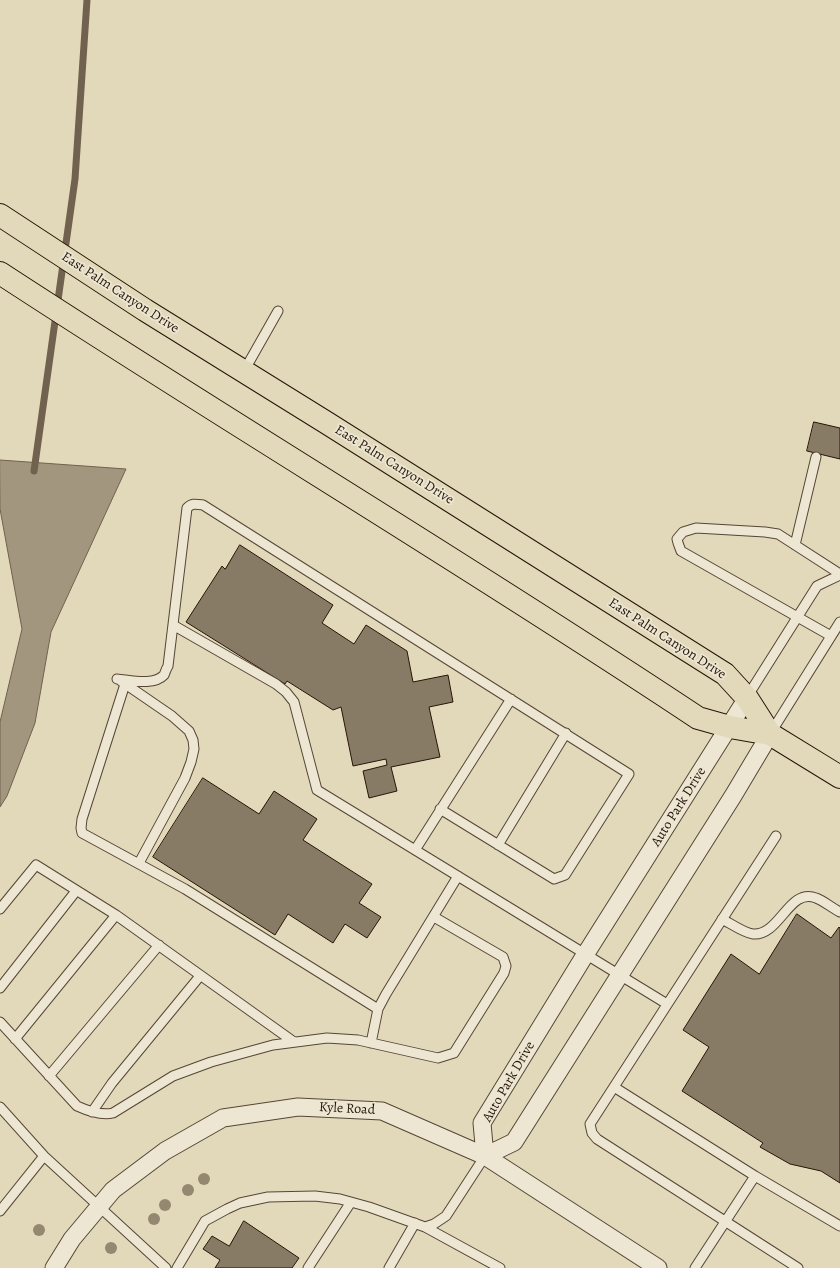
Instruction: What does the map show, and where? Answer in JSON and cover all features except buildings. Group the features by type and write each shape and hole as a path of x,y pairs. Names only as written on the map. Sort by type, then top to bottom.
{"main road":[{"name":"East Palm Canyon Drive","path":"5,218 145,310 725,674 747,698 770,734"},
{"name":"East Palm Canyon Drive","path":"6,277 141,364 522,602 698,718 730,727 770,734 840,777"}],"street":[{"name":"Auto Park Drive","path":"484,1156 482,1123 585,955 747,698"},
{"path":"484,1156 514,1142 729,803 770,734"},
{"name":"Kyle Road","path":"54,1268 72,1239 113,1190 165,1151 223,1118 298,1107 382,1111 484,1156 658,1268"}],"lane":[{"path":"244,371 278,311"},
{"path":"795,545 816,457"},
{"path":"139,863 185,778 194,749 193,740 189,731 172,716 117,679 147,682 159,679 164,675 168,666 187,508 190,505 203,505 629,774 565,875 554,879 440,809"},
{"path":"747,698 797,617 817,586 840,574 778,534 696,528 683,532 677,539 681,551 797,617 831,636"},
{"path":"770,734 840,622"},
{"path":"173,625 276,684 286,692 294,702 317,790 667,1004"},
{"path":"125,684 82,819 82,833 184,889 378,1010"},
{"path":"415,850 511,699"},
{"path":"498,845 566,733"},
{"path":"776,836 590,1124 592,1133 597,1139 798,1268"},
{"path":"0,909 36,865 116,915 294,1042"},
{"path":"371,1043 378,1010 386,994 458,876"},
{"path":"0,988 76,890"},
{"path":"722,919 751,934 759,934 767,931 798,899 807,896 815,898 840,912"},
{"path":"15,1039 116,915"},
{"path":"0,1022 77,1106 92,1112 108,1114 113,1113 173,1076 211,1062 273,1045 327,1038 358,1040 438,1058 448,1056 454,1053 504,973 506,966 503,958 434,917"},
{"path":"49,1076 159,946"},
{"path":"92,1112 112,1083 200,976"},
{"path":"614,1087 755,1176 840,1226"},
{"path":"0,1107 44,1156 166,1268"},
{"path":"0,1210 44,1156"},
{"path":"425,1227 434,1224 446,1216 484,1156"},
{"path":"695,1268 755,1176"},
{"path":"177,1268 205,1221 227,1209 240,1203 268,1197 315,1196 340,1199 369,1207 415,1223 500,1268"},
{"path":"308,1268 351,1202"},
{"path":"389,1268 415,1223"}],"shaded area":[{"path":"0,460 126,469 51,632 35,723 7,796 0,807 0,722 22,629 0,509"}],"waterway":[{"path":"34,471 75,179 87,0"}]}
